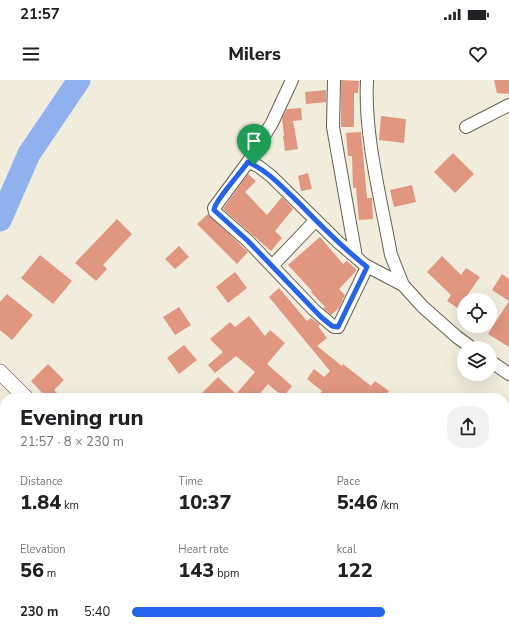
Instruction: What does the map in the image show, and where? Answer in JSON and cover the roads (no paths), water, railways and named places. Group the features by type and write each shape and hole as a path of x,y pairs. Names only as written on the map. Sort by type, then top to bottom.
{"street":[{"path":"292,80 272,123 248,162 219,199 214,209 215,212 248,241 321,317 336,328 338,327 367,267"},
{"path":"334,80 332,127 348,204 356,257"},
{"path":"368,80 366,96 372,156 391,255 403,285 423,307 462,341"},
{"path":"466,127 509,105"},
{"path":"248,162 258,166 271,176 338,242 367,267 403,285"},
{"path":"272,266 316,220"},
{"path":"497,366 509,374"},
{"path":"0,372 21,393"}],"waterway":[{"path":"0,220 29,154 79,80"}]}
